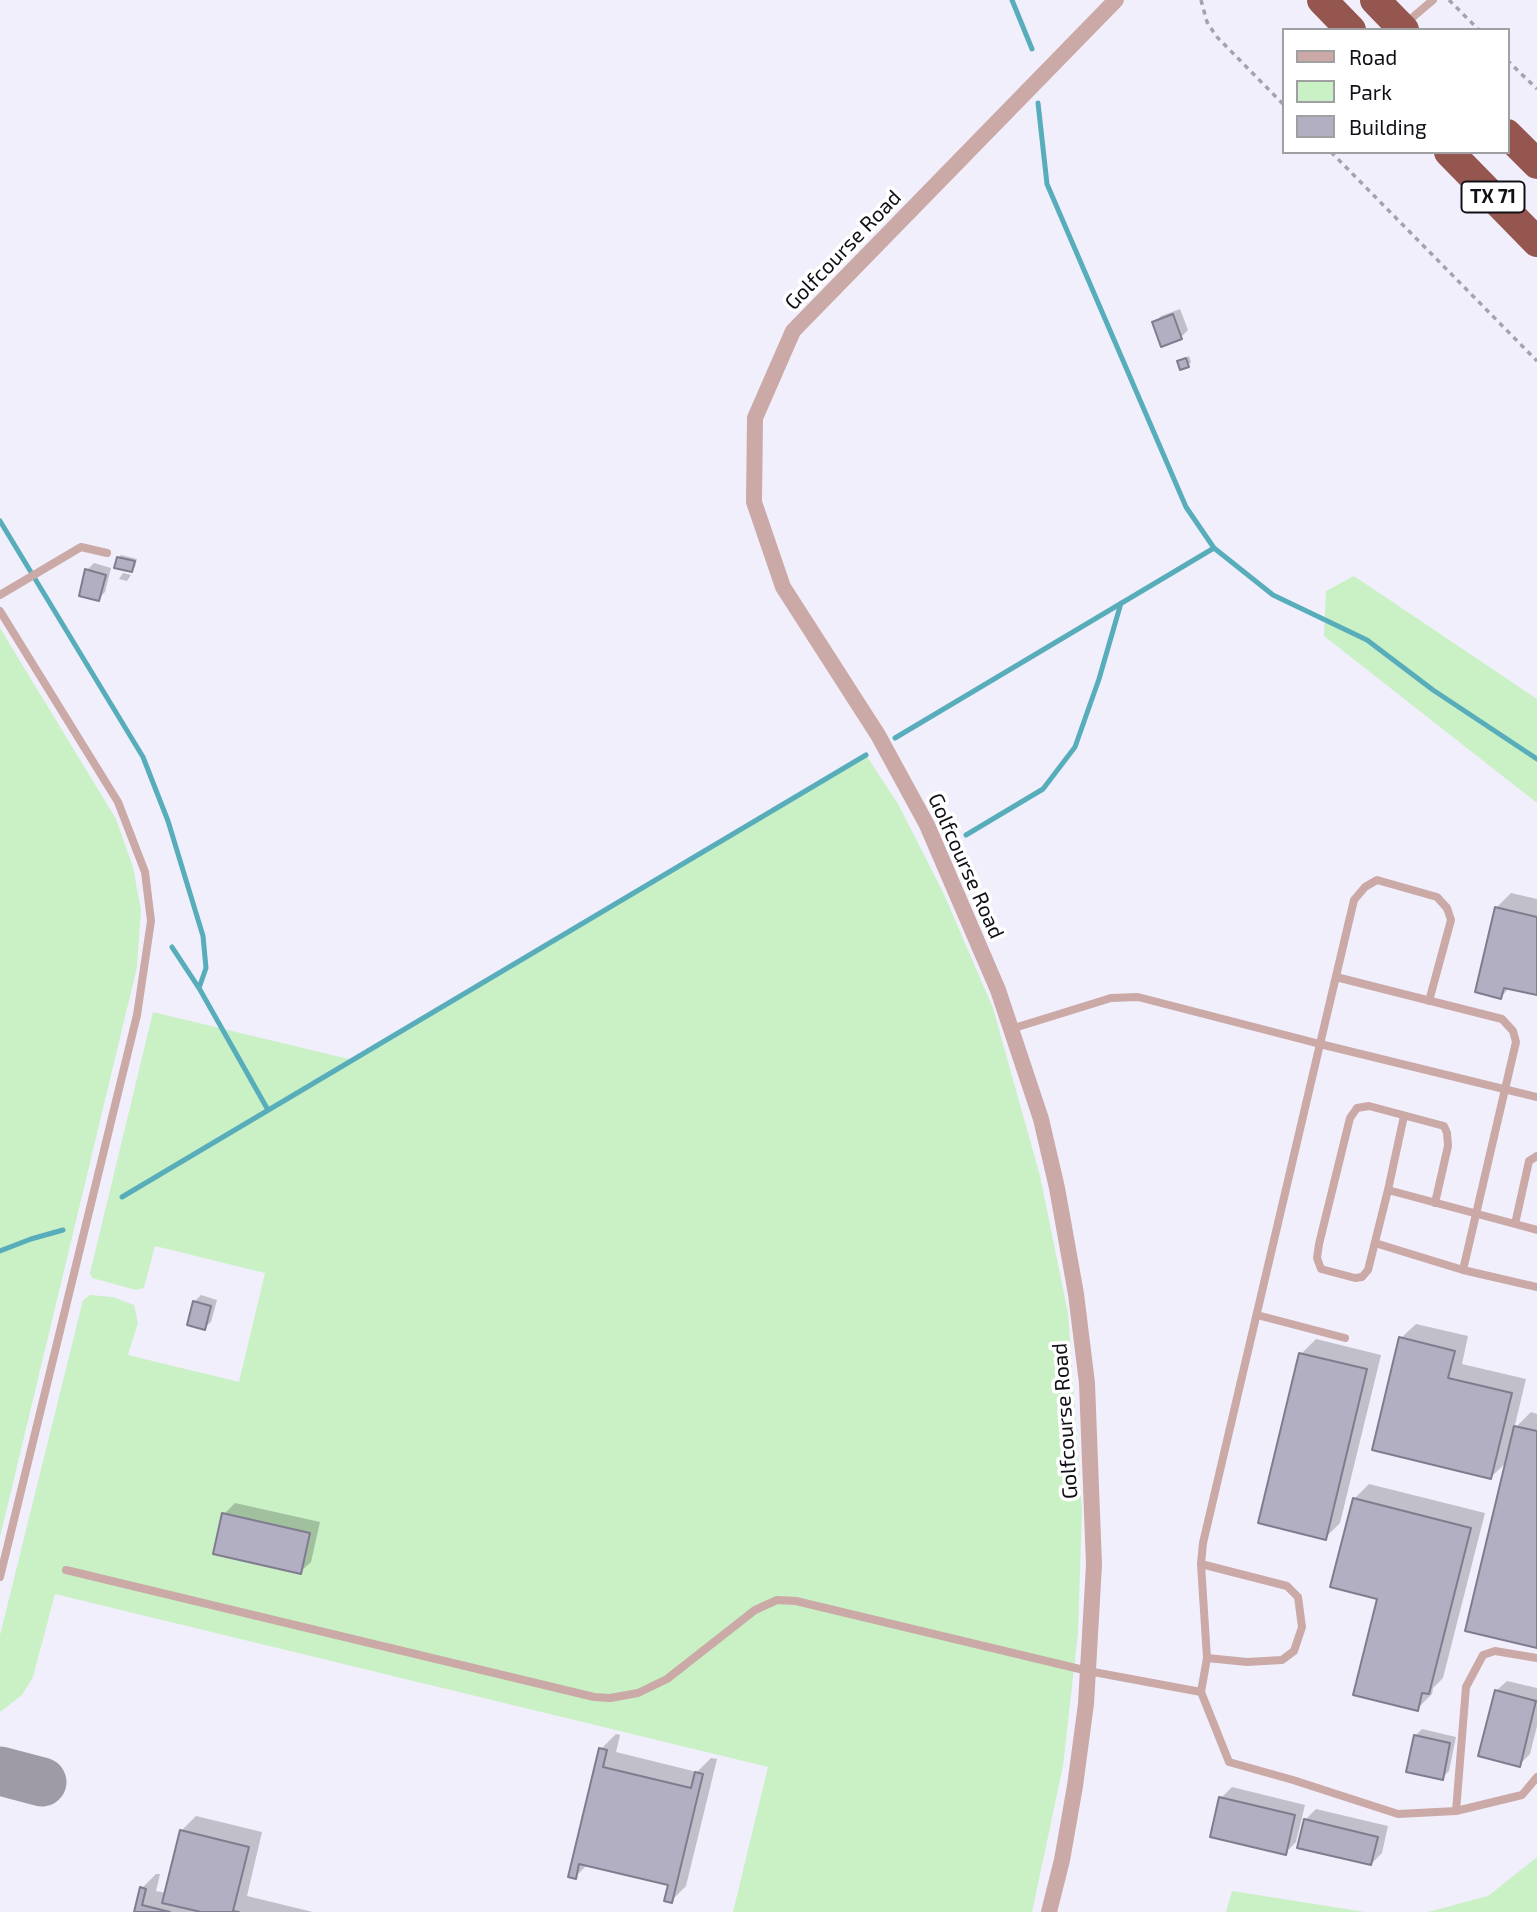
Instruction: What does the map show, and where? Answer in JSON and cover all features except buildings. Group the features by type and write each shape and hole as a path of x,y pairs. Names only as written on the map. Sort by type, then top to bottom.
{"highway":[{"path":"1299,0 1327,28"},
{"path":"1322,0 1349,28"},
{"path":"1375,0 1402,28"},
{"name":"TX 71","path":"1509,136 1537,164"},
{"name":"TX 71","path":"1451,154 1537,242"},
{"path":"1474,154 1537,218"}],"street":[{"name":"Golfcourse Road","path":"1049,1912 1062,1860 1086,1704 1094,1565 1087,1383 1076,1294 1058,1188 1041,1119 998,990 927,825 878,735 783,587 754,502 755,418 793,331 1116,0"}],"lane":[{"path":"1402,28 1433,0"},
{"path":"0,595 81,547 107,553"},
{"path":"0,611 118,802 145,872 150,921 137,1015 0,1577"},
{"path":"1429,1000 1451,920 1447,908 1437,897 1377,880 1365,887 1354,900 1203,1543 1200,1564 1207,1658 1201,1692 1229,1762 1398,1814 1456,1811 1522,1795 1537,1777"},
{"path":"1336,977 1502,1019 1513,1031 1516,1042 1463,1270"},
{"path":"1011,1029 1111,998 1138,997 1537,1097"},
{"path":"1404,1116 1368,1270 1362,1277 1355,1278 1321,1269 1317,1258 1319,1244 1350,1118 1357,1108 1369,1106 1444,1126 1448,1146 1435,1203"},
{"path":"1515,1224 1529,1161 1537,1156"},
{"path":"1388,1190 1537,1230"},
{"path":"1375,1243 1463,1270 1537,1287"},
{"path":"1257,1315 1345,1338"},
{"path":"1200,1564 1287,1586 1298,1597 1302,1627 1294,1651 1282,1660 1247,1662 1207,1658"},
{"path":"66,1570 594,1698 638,1693 667,1679 755,1610 777,1600 796,1601 1088,1671 1201,1692"},
{"path":"1456,1811 1466,1687 1483,1655 1495,1651 1537,1658"}],"path":[{"path":"1201,0 1207,22 1216,36 1282,103"},
{"path":"1449,0 1477,28"},
{"path":"1509,62 1537,89"},
{"path":"1333,154 1537,361"}],"green space":[{"path":"1354,576 1537,699 1537,803 1324,636 1326,591"},
{"path":"0,628 116,819 133,867 141,911 137,967 0,1537"},
{"path":"866,755 898,804 943,892 993,1008 1040,1176 1068,1313 1082,1510 1078,1633 1063,1766 1032,1912 733,1912 768,1767 55,1594 33,1677 22,1695 0,1712 0,1635 83,1300 90,1295 113,1297 134,1305 138,1323 128,1355 239,1382 265,1273 155,1246 144,1288 136,1290 92,1278 90,1273 153,1012 353,1060"},
{"path":"1537,1857 1537,1912 1428,1912 1488,1896"},
{"path":"1232,1891 1365,1912 1226,1912"}],"waterway":[{"path":"1012,0 1032,49"},
{"path":"1038,103 1047,184 1186,507 1214,548 1273,595 1367,640 1433,690 1537,759"},
{"path":"0,521 143,757 168,821 203,936 206,968 199,988 268,1110"},
{"path":"895,738 1214,548"},
{"path":"966,835 1043,789 1075,747 1099,679 1121,603"},
{"path":"122,1197 866,755"},
{"path":"172,947 199,988"},
{"path":"0,1251 63,1230"}],"taxiway":[{"path":"0,1771 42,1782"}]}
